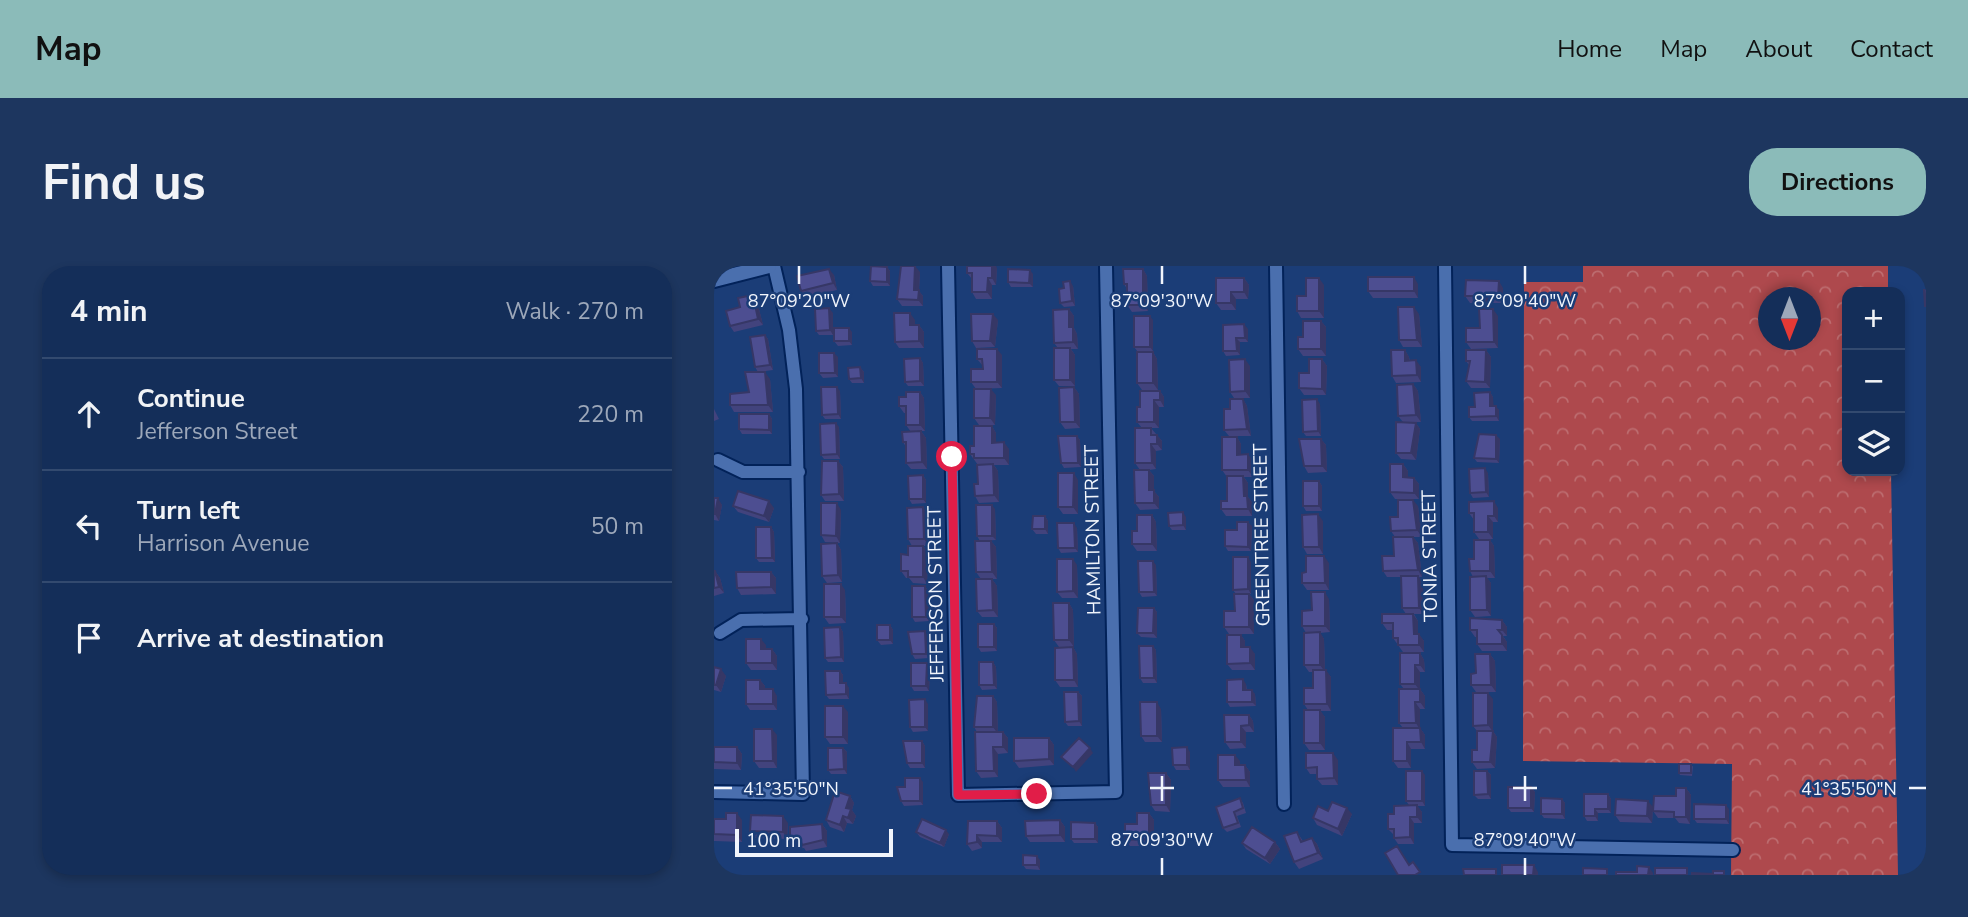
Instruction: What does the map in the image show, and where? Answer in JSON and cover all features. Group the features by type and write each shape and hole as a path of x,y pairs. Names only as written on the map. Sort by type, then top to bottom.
{"street":[{"path":"714,280 772,266 793,357 799,472 803,794 714,792"},
{"name":"JEFFERSON STREET","path":"948,266 958,795 1116,792"},
{"name":"HAMILTON STREET","path":"1106,266 1116,792"},
{"name":"GREENTREE STREET","path":"1276,266 1284,804"},
{"name":"TONIA STREET","path":"1445,266 1452,845 1733,850"},
{"path":"718,460 743,472 799,472"},
{"path":"720,634 741,620 802,619"}],"green space":[{"path":"1583,266 1888,266 1888,287 1842,287 1842,476 1891,476 1898,875 1731,875 1732,764 1523,761 1524,282 1583,282"}],"building":[{"path":"871,266 887,267 887,282 870,281"},
{"path":"901,266 915,266 914,290 919,290 918,300 897,299"},
{"path":"967,266 992,266 992,278 988,278 987,292 972,292 972,273 967,273"},
{"path":"829,269 833,283 801,291 797,276"},
{"path":"1008,269 1030,270 1029,283 1008,282"},
{"path":"1123,269 1143,269 1143,305 1127,305 1127,284 1124,284"},
{"path":"1368,277 1414,277 1414,291 1368,291"},
{"path":"1216,278 1244,278 1244,292 1231,292 1231,303 1216,303"},
{"path":"1306,278 1319,278 1319,311 1297,311 1297,296 1306,296"},
{"path":"1466,280 1499,281 1498,297 1487,296 1486,302 1477,301 1477,296 1465,296"},
{"path":"1070,281 1072,301 1060,303 1059,289 1064,288 1063,282"},
{"path":"753,295 758,319 730,326 726,311 740,307 738,298"},
{"path":"1398,307 1414,307 1417,340 1399,340"},
{"path":"829,308 830,330 816,331 815,309"},
{"path":"1069,309 1069,327 1073,327 1073,342 1054,343 1053,310"},
{"path":"1479,309 1493,309 1494,342 1466,342 1466,328 1480,328"},
{"path":"894,313 910,313 910,325 919,325 919,341 895,342"},
{"path":"971,314 993,314 990,341 972,341"},
{"path":"1134,316 1150,316 1150,347 1134,347"},
{"path":"1303,321 1321,321 1321,349 1298,349 1298,337 1303,337"},
{"path":"1244,324 1245,338 1236,338 1237,351 1223,351 1223,325"},
{"path":"834,328 849,328 849,341 834,341"},
{"path":"765,335 770,365 755,367 750,337"},
{"path":"1054,348 1070,348 1070,380 1054,380"},
{"path":"977,349 997,349 997,382 971,382 971,369 983,369 982,359 977,359"},
{"path":"1391,350 1405,350 1405,361 1416,360 1417,375 1392,376"},
{"path":"1466,350 1486,350 1485,382 1466,381 1470,361 1466,361"},
{"path":"1137,352 1153,352 1153,383 1137,383"},
{"path":"819,353 834,353 835,373 819,373"},
{"path":"920,358 920,381 905,382 904,359"},
{"path":"1245,359 1245,391 1230,392 1229,360"},
{"path":"1309,359 1322,359 1322,389 1299,388 1299,373 1309,373"},
{"path":"860,367 861,378 849,379 848,368"},
{"path":"745,372 765,372 768,405 730,405 730,394 749,392"},
{"path":"1413,384 1416,415 1398,416 1397,385"},
{"path":"821,387 837,387 838,414 822,415"},
{"path":"1074,387 1075,422 1060,422 1059,388"},
{"path":"974,389 991,389 990,418 974,418"},
{"path":"1140,391 1160,391 1160,400 1154,400 1154,422 1137,422"},
{"path":"906,392 920,392 920,425 906,425 906,406 899,406 899,397 906,397"},
{"path":"1490,392 1490,406 1496,406 1496,416 1469,417 1469,407 1475,407 1474,393"},
{"path":"1230,399 1243,399 1247,429 1224,430 1224,409 1230,409"},
{"path":"1317,399 1318,431 1303,432 1302,400"},
{"path":"739,414 769,414 769,430 739,429"},
{"path":"1396,422 1416,423 1411,453 1396,453"},
{"path":"836,423 837,454 821,455 820,424"},
{"path":"974,426 992,426 992,443 1004,442 1004,458 974,458 974,454 970,454 970,446 974,446"},
{"path":"1135,428 1151,428 1151,435 1157,435 1157,444 1151,444 1152,463 1135,463"},
{"path":"921,431 922,462 906,463 906,442 903,442 902,432"},
{"path":"1479,434 1496,435 1496,459 1474,458"},
{"path":"1058,436 1077,436 1078,463 1061,463"},
{"path":"1222,437 1237,437 1237,455 1248,454 1248,470 1222,470"},
{"path":"1299,439 1321,439 1322,466 1304,466"},
{"path":"822,461 838,461 839,494 821,495"},
{"path":"993,464 994,495 975,496 974,484 978,484 977,465"},
{"path":"1390,464 1403,464 1403,477 1414,478 1414,493 1390,492"},
{"path":"1485,468 1486,492 1470,493 1469,469"},
{"path":"1134,470 1149,470 1149,490 1154,490 1154,503 1135,503"},
{"path":"1058,473 1074,473 1073,507 1058,507"},
{"path":"923,475 923,499 909,499 908,476"},
{"path":"1227,476 1243,476 1248,509 1221,509 1221,501 1227,501"},
{"path":"1303,481 1319,481 1319,506 1303,506"},
{"path":"738,491 769,501 764,516 733,506"},
{"path":"714,498 718,498 715,514 714,514"},
{"path":"1398,500 1413,500 1417,530 1391,531 1390,517 1398,517"},
{"path":"1494,501 1494,516 1488,516 1488,532 1474,532 1474,513 1469,513 1469,502"},
{"path":"821,503 837,503 836,536 821,535"},
{"path":"976,505 992,505 992,536 977,536"},
{"path":"923,507 924,539 908,539 907,508"},
{"path":"1183,512 1183,525 1169,526 1168,513"},
{"path":"1318,514 1319,547 1303,547 1302,515"},
{"path":"1137,515 1152,515 1152,544 1132,544 1132,531 1137,531"},
{"path":"1033,516 1045,516 1045,529 1032,529"},
{"path":"1237,522 1248,522 1248,547 1225,546 1225,530 1237,530"},
{"path":"1057,523 1074,523 1075,548 1058,548"},
{"path":"756,527 771,527 772,558 756,558"},
{"path":"1393,537 1413,537 1418,570 1383,571 1382,556 1394,556"},
{"path":"1474,540 1490,540 1490,571 1470,571 1469,559 1474,559"},
{"path":"975,541 991,541 992,572 976,572"},
{"path":"837,543 838,575 822,576 821,544"},
{"path":"908,546 923,546 923,577 908,577 908,571 901,571 901,554 908,555"},
{"path":"1306,556 1324,556 1325,583 1302,583 1302,573 1306,572"},
{"path":"1233,557 1248,557 1248,589 1233,590"},
{"path":"1057,559 1073,559 1073,591 1057,592"},
{"path":"1138,561 1153,561 1154,592 1139,592"},
{"path":"714,571 719,587 714,588"},
{"path":"736,572 771,572 771,587 737,588"},
{"path":"1401,576 1418,576 1419,608 1402,608"},
{"path":"1486,576 1487,610 1470,610 1470,577"},
{"path":"976,579 992,579 993,610 977,611"},
{"path":"824,584 841,584 841,617 824,617"},
{"path":"912,586 925,586 926,617 912,617"},
{"path":"1311,592 1325,592 1325,626 1302,626 1302,611 1312,610"},
{"path":"1234,594 1249,594 1249,627 1224,627 1224,611 1235,611"},
{"path":"1053,603 1069,603 1069,640 1054,640"},
{"path":"1138,608 1154,608 1153,633 1137,633"},
{"path":"1382,614 1413,614 1414,634 1419,634 1419,645 1398,645 1398,638 1393,638 1393,623 1382,623"},
{"path":"1470,618 1502,620 1502,630 1498,630 1502,635 1502,644 1477,644 1477,630 1470,630"},
{"path":"978,624 994,624 994,647 978,647"},
{"path":"877,625 890,625 890,640 877,640"},
{"path":"840,627 841,657 825,658 824,628"},
{"path":"925,631 926,654 912,654 908,632"},
{"path":"1320,632 1320,665 1304,665 1304,633"},
{"path":"1227,635 1241,635 1241,647 1250,647 1250,663 1227,664"},
{"path":"746,639 761,639 761,649 772,649 772,663 746,663"},
{"path":"1139,646 1153,646 1154,678 1140,678"},
{"path":"1073,647 1074,680 1055,680 1055,648"},
{"path":"1400,653 1420,653 1420,665 1415,665 1415,684 1400,684"},
{"path":"1475,654 1490,654 1491,685 1471,685 1471,674 1476,673"},
{"path":"979,662 993,662 994,685 979,685"},
{"path":"911,663 927,663 926,686 911,686"},
{"path":"714,667 721,669 716,685 714,685"},
{"path":"1313,670 1326,670 1327,704 1304,704 1304,688 1313,688"},
{"path":"825,671 840,671 840,683 846,683 846,694 826,695"},
{"path":"1243,679 1243,690 1252,690 1252,702 1227,702 1227,680"},
{"path":"746,680 760,680 760,689 773,689 773,704 746,704"},
{"path":"1399,689 1420,689 1420,702 1415,702 1416,723 1399,723"},
{"path":"1064,692 1078,692 1079,721 1065,722"},
{"path":"1473,693 1488,693 1488,725 1473,726"},
{"path":"977,696 993,696 993,727 974,727"},
{"path":"925,699 925,727 910,727 909,700"},
{"path":"1140,702 1157,702 1157,736 1141,736"},
{"path":"825,706 843,706 843,737 825,737"},
{"path":"1304,710 1320,710 1320,743 1304,743"},
{"path":"1224,715 1249,715 1249,725 1241,726 1241,742 1225,742"},
{"path":"1393,728 1420,728 1421,742 1407,742 1407,761 1393,761"},
{"path":"754,729 772,729 773,761 754,761"},
{"path":"1477,731 1493,731 1490,762 1472,762 1472,750 1477,750"},
{"path":"975,732 1003,732 1003,747 993,747 994,771 976,771"},
{"path":"1014,738 1049,738 1049,759 1014,761"},
{"path":"1079,738 1090,748 1073,767 1061,757"},
{"path":"903,741 922,741 922,763 907,763"},
{"path":"714,747 737,747 737,763 714,762"},
{"path":"1187,747 1187,765 1173,765 1172,748"},
{"path":"828,748 843,748 844,769 828,770"},
{"path":"1306,753 1333,753 1334,778 1317,779 1317,767 1306,768"},
{"path":"1218,755 1235,755 1235,765 1245,765 1246,780 1218,780"},
{"path":"1679,764 1691,764 1691,773 1679,773"},
{"path":"1406,771 1422,771 1422,801 1406,801"},
{"path":"1474,771 1487,771 1488,794 1474,795"},
{"path":"1148,773 1166,773 1166,805 1151,805"},
{"path":"905,778 920,778 920,801 901,801 897,787 905,787"},
{"path":"1508,787 1531,787 1531,808 1508,808"},
{"path":"1676,788 1686,788 1686,817 1674,817 1674,812 1653,811 1654,796 1676,796"},
{"path":"835,791 850,796 846,808 851,809 848,818 843,816 840,825 826,820"},
{"path":"1584,794 1608,794 1608,809 1595,809 1595,816 1584,816"},
{"path":"1240,798 1243,808 1234,812 1238,823 1223,828 1216,807"},
{"path":"1541,798 1562,799 1562,814 1541,814"},
{"path":"1616,799 1648,801 1647,816 1615,815"},
{"path":"1332,802 1347,808 1338,829 1313,818 1318,806 1328,811"},
{"path":"1694,804 1726,805 1726,819 1694,819"},
{"path":"1417,805 1417,817 1410,817 1410,837 1394,838 1394,829 1388,829 1388,814 1394,814 1394,806"},
{"path":"726,813 737,813 737,835 714,834 714,819 726,819"},
{"path":"1137,813 1149,813 1149,839 1125,840 1125,824 1137,824"},
{"path":"751,815 783,816 783,832 750,831"},
{"path":"922,819 946,830 940,843 916,832"},
{"path":"1060,820 1060,835 1026,836 1025,821"},
{"path":"968,821 997,821 997,836 977,835 977,842 967,844"},
{"path":"1071,822 1095,823 1095,839 1071,839"},
{"path":"822,824 823,840 802,845 801,842 790,842 790,827"},
{"path":"1252,827 1275,842 1265,858 1242,843"},
{"path":"1297,832 1301,842 1312,838 1318,853 1294,862 1284,836"},
{"path":"1397,846 1409,865 1413,862 1420,872 1415,875 1398,875 1385,853"},
{"path":"1023,855 1037,856 1037,865 1023,865"},
{"path":"1502,865 1534,865 1533,875 1502,875"},
{"path":"1637,866 1649,867 1648,875 1616,875 1616,872 1637,872"},
{"path":"1583,868 1607,869 1607,875 1583,875"},
{"path":"1655,868 1687,868 1687,875 1655,875"},
{"path":"1463,869 1496,869 1496,875 1464,875"},
{"path":"1713,871 1724,871 1724,875 1692,875 1713,874"}],"route":[{"path":"952,457 958,795 1037,794"}]}
